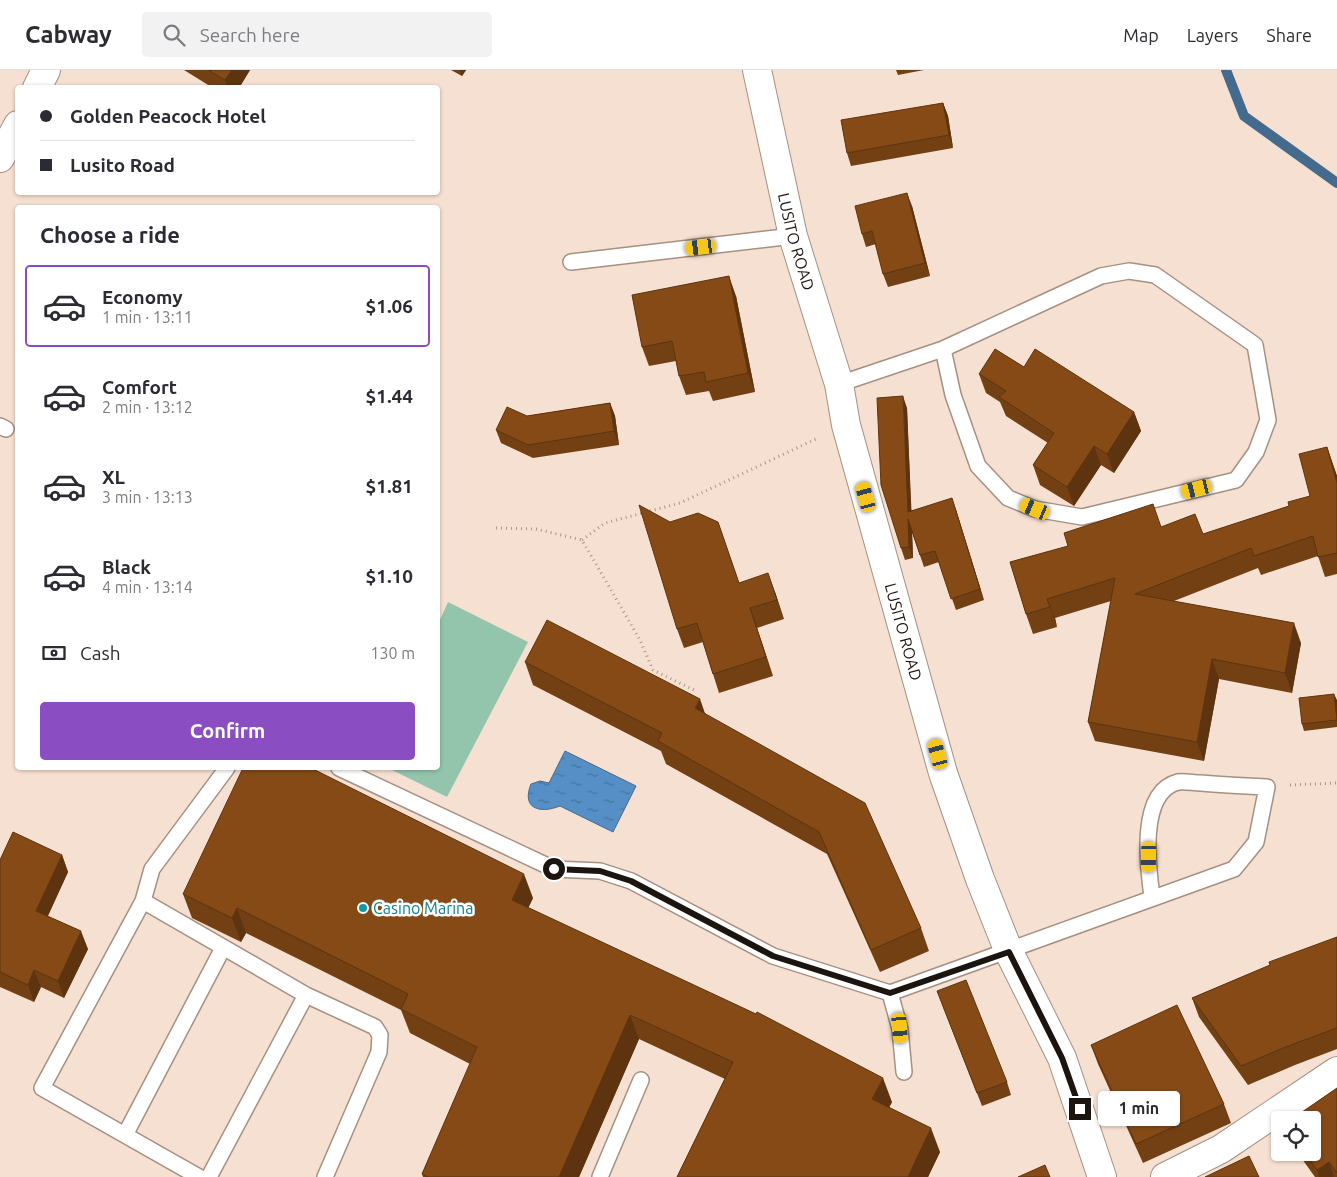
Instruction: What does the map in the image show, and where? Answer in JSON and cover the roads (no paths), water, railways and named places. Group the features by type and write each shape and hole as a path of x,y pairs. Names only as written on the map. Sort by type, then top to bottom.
{"street":[{"path":"38,85 46,70"},
{"name":"LUSITO ROAD","path":"757,70 794,236 839,384 846,425 943,773 980,879 1009,952 1062,1058 1102,1177"},
{"path":"0,158 15,130"},
{"path":"1164,1177 1221,1149 1337,1071"}],"lane":[{"path":"571,262 794,236"},
{"path":"839,384 943,349 1101,276 1129,271 1155,275 1255,345 1268,420 1256,452 1236,480 1082,517 1035,509 1008,498 978,466 953,395 943,349"},
{"path":"199,1177 42,1088 143,902 152,869 225,770"},
{"path":"343,770 554,869 600,871 631,881 773,956 890,993 1009,952 1152,897 1234,869 1256,842 1267,787 1178,782 1162,790 1154,802 1149,829 1149,871 1152,897"},
{"path":"143,902 306,995 375,1028 380,1035 379,1052 325,1177"},
{"path":"125,1135 222,948"},
{"path":"890,993 900,1028 904,1072"},
{"path":"210,1177 306,995"},
{"path":"600,1177 642,1080"}],"water":[{"path":"565,751 636,786 613,832 560,806 539,809 534,807 528,799 531,784 540,781 549,783"}],"waterway":[{"path":"1226,70 1244,116 1337,183"}],"place":[{"name":"Casino Marina","path":"363,908"}]}
